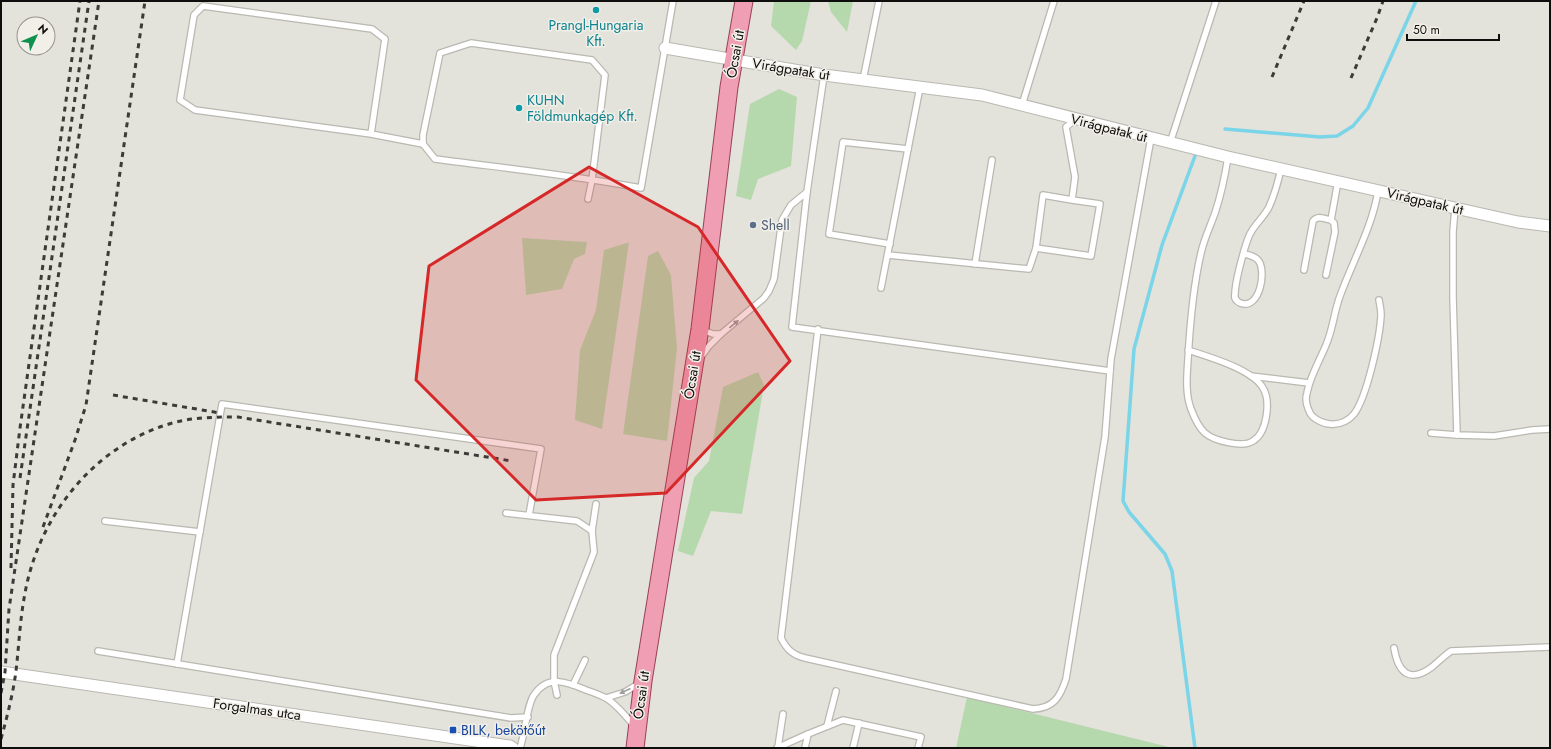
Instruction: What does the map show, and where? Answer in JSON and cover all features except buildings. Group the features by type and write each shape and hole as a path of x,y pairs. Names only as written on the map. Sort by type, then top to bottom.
{"main road":[{"name":"Ócsai út","path":"635,748 643,681 700,329 729,87 744,1"}],"street":[{"name":"Virágpatak út","path":"665,48 824,75 982,95 1228,157 1518,222 1550,226"},
{"name":"Forgalmas utca","path":"1,672 503,745 513,748"}],"lane":[{"path":"588,199 592,180 605,75 592,60 472,43 440,53 423,135 423,144 435,159 592,180 641,188 673,1"},
{"path":"863,80 879,1"},
{"path":"1022,105 1054,1"},
{"path":"1170,143 1216,1"},
{"path":"371,134 385,39 372,29 203,6 194,15 180,100 195,110 371,134 423,144"},
{"path":"824,75 807,192 792,326 1110,371"},
{"path":"881,288 920,87"},
{"path":"1072,200 1075,177 1066,127 1076,119"},
{"path":"818,329 781,638 785,645 790,652 805,658 1033,709 1042,708 1056,700 1062,691 1066,679 1105,437 1111,359 1151,138"},
{"path":"890,244 829,234 844,142 908,149"},
{"path":"1188,350 1232,366 1251,376 1263,388 1267,403 1266,420 1261,433 1253,442 1242,445 1220,441 1205,433 1194,418 1187,399 1188,350 1190,318 1201,254 1224,180 1228,157"},
{"path":"975,264 992,160"},
{"path":"1244,254 1254,256 1262,267 1259,294 1252,302 1244,304 1239,303 1234,295 1244,254 1249,237 1268,208 1276,190 1281,169"},
{"path":"1331,220 1338,181"},
{"path":"1378,190 1376,206 1365,239 1344,285 1338,301 1327,343 1306,394 1307,407 1311,415 1328,424 1337,424 1346,421 1354,414 1363,394 1373,360 1381,314 1379,300"},
{"path":"686,415 701,356 721,334 758,304 769,291 774,279 782,220 792,205 807,192"},
{"path":"888,255 1029,269 1036,248 1043,195 1100,204 1091,256 1036,248"},
{"path":"1455,208 1453,232 1453,297 1457,435"},
{"path":"1304,270 1312,221 1315,218 1331,220 1334,223 1336,232 1326,275"},
{"path":"700,329 713,334 721,334"},
{"path":"1251,376 1310,383"},
{"path":"177,664 222,404 541,449 529,515"},
{"path":"1431,433 1494,436 1532,430 1550,429"},
{"path":"557,695 554,681 554,655 594,552 592,531 596,504"},
{"path":"506,513 577,521 592,531"},
{"path":"105,521 200,532"},
{"path":"1394,648 1397,663 1400,669 1409,674 1417,674 1432,667 1442,656 1451,651 1550,647"},
{"path":"98,651 511,718 528,717"},
{"path":"573,685 585,660"},
{"path":"520,748 533,696 541,686 554,681 573,685 606,698 624,714 636,730"},
{"path":"606,698 625,692 643,681"},
{"path":"828,726 836,690"},
{"path":"778,747 783,714"},
{"path":"778,747 843,720 921,737 918,748"},
{"path":"853,748 859,723"},
{"path":"805,748 808,734"}],"highlighted area":[{"path":"589,167 698,227 790,361 666,493 536,500 416,380 429,266"}],"green space":[{"path":"774,1 811,1 802,41 796,50 771,26"},
{"path":"828,1 853,1 847,32 831,12"},
{"path":"779,89 797,97 791,166 758,179 751,200 736,196 750,104"},
{"path":"522,238 587,242 585,254 574,259 562,289 526,295"},
{"path":"629,242 602,429 575,420 580,350 596,310 604,250"},
{"path":"658,251 671,275 677,349 667,441 623,434 648,256"},
{"path":"758,372 764,385 742,514 711,511 693,556 678,551 694,478 709,461 723,387"},
{"path":"967,697 1173,748 956,748"}],"waterway":[{"path":"1225,129 1320,137 1337,136 1353,126 1368,108 1416,1"},
{"path":"1195,156 1162,245 1134,349 1123,501 1129,512 1165,554 1172,571 1195,748"}],"railway":[{"path":"11,568 13,485 80,1"},
{"path":"20,478 89,1"},
{"path":"1,693 5,672 9,609 99,1"},
{"path":"43,527 75,440 86,405 145,1"},
{"path":"1272,77 1304,1"},
{"path":"1351,78 1383,1"},
{"path":"113,395 220,413"},
{"path":"1,739 15,680 25,593 32,565 43,537 57,512 74,488 94,467 116,449 142,435 169,424 186,420 212,417 238,417 512,461"}],"place":[{"name":"Prangl-Hungaria Kft.","path":"596,10"},
{"name":"KUHN Földmunkagép Kft.","path":"519,108"},
{"name":"Shell","path":"753,225"},
{"name":"BILK, bekötőút","path":"453,730"}]}
